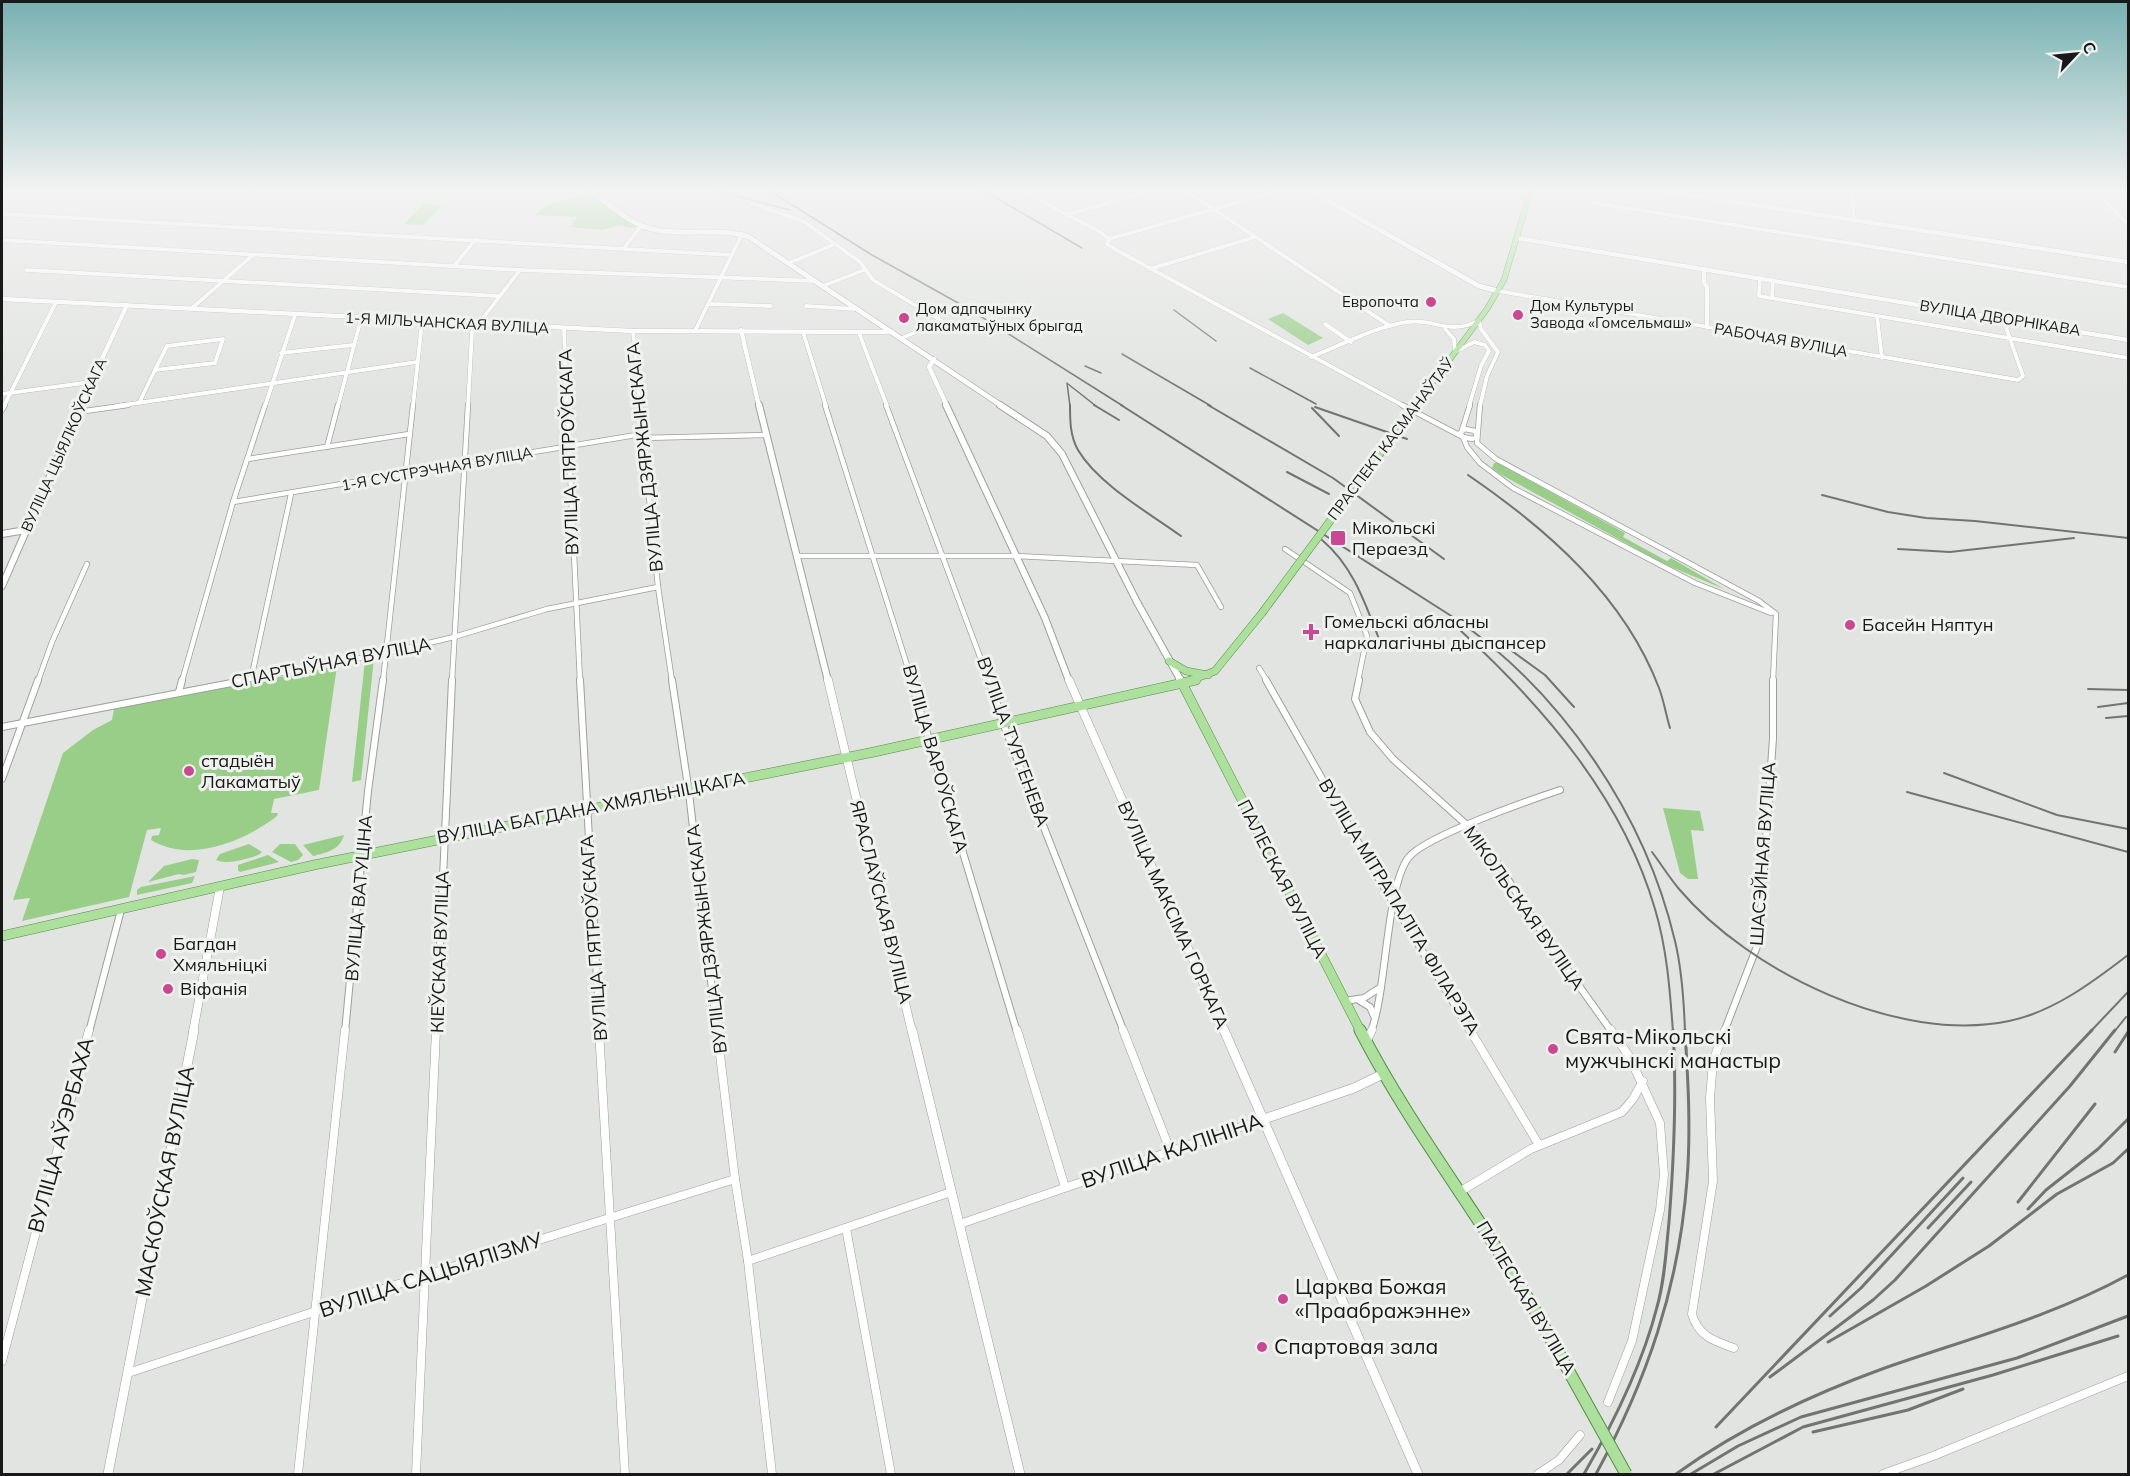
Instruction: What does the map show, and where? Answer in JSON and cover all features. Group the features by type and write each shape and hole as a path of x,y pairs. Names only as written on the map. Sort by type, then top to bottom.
{"main road":[{"name":"ПАЛЕСКАЯ ВУЛІЦА","path":"781,258 934,359 1056,444 1168,661 1182,683 1365,1042 1406,1113 1461,1191 1513,1271 1626,1474"},
{"path":"1429,258 1479,286 1498,291"},
{"name":"ПРАСПЕКТ КАСМАНАЎТАЎ","path":"1209,675 1215,671 1262,612 1479,321 1505,279 1511,258"},
{"path":"1168,661 1186,671 1209,675"},
{"path":"1182,683 1209,675"},
{"name":"ВУЛІЦА БАГДАНА ХМЯЛЬНІЦКАГА","path":"2,936 364,855 928,740 1182,683"}],"street":[{"path":"192,308 250,258"},
{"path":"306,258 520,270 816,281"},
{"path":"454,266 461,258"},
{"path":"695,331 731,258"},
{"path":"789,263 801,258"},
{"path":"854,258 873,280 942,321 902,338"},
{"path":"1130,258 1444,428 1472,439 1478,435"},
{"path":"1150,269 1186,258"},
{"path":"1287,258 1390,326"},
{"name":"ВУЛІЦА ДВОРНІКАВА","path":"1637,258 2128,340"},
{"path":"1943,258 2128,287"},
{"path":"2101,258 2128,262"},
{"path":"1704,269 1704,283 1707,287 1707,327"},
{"path":"26,270 498,296"},
{"path":"477,324 520,270"},
{"path":"823,286 864,270"},
{"path":"1760,278 1759,296 2128,358"},
{"path":"1772,298 1773,280"},
{"name":"РАБОЧАЯ ВУЛІЦА","path":"1498,291 2018,380 2024,376 2011,338"},
{"name":"1-Я МІЛЬЧАНСКАЯ ВУЛІЦА","path":"2,299 564,329 892,332"},
{"path":"2,410 56,302"},
{"path":"710,304 771,306"},
{"name":"ВУЛІЦА ЦЫЯЛКОЎСКАГА","path":"2,586 127,305"},
{"path":"806,306 858,309"},
{"path":"179,692 232,502 295,315"},
{"path":"1877,316 1882,358"},
{"path":"327,447 352,345 361,319"},
{"path":"2003,319 2011,338"},
{"path":"1311,357 1390,326 1416,321 1460,330 1479,321 1481,329 1498,352 1481,391 1477,443 1487,454 1759,601 1776,614"},
{"name":"ВУЛІЦА ВАТУЦІНА","path":"298,1474 364,855 368,791 387,653 422,322"},
{"name":"КІЕЎСКАЯ ВУЛІЦА","path":"416,1474 454,638 472,332 477,324"},
{"path":"1325,324 1351,342"},
{"path":"1444,328 1457,344 1455,352"},
{"name":"ВУЛІЦА ПЯТРОЎСКАГА","path":"564,329 585,809 612,1218 625,1474"},
{"name":"ЯРАСЛАЎСКАЯ ВУЛІЦА","path":"741,330 765,435 798,556 1020,1474"},
{"name":"ВУЛІЦА ДЗЯРЖЫНСКАГА","path":"633,331 658,587 688,788 735,1179 748,1261 772,1474"},
{"name":"ВУЛІЦА ВАРОЎСКАГА","path":"803,332 900,639 928,740 1065,1187"},
{"name":"ВУЛІЦА ТУРГЕНЕВА","path":"859,333 1004,723 1170,1150"},
{"path":"139,403 155,370 167,346 223,339 215,363 155,370"},
{"path":"1455,352 1474,342 1485,345 1490,351 1481,366 1462,434 1471,451 1495,477 1644,557 1739,602 1776,614"},
{"path":"281,353 352,345"},
{"name":"ВУЛІЦА МАКСІМА ГОРКАГА","path":"934,359 929,367 1016,556 1418,1474"},
{"path":"78,412 417,362"},
{"path":"2,394 91,382"},
{"path":"1462,434 1473,430 1478,435"},
{"path":"248,459 409,434"},
{"name":"1-Я СУСТРЭЧНАЯ ВУЛІЦА","path":"232,502 291,494 568,446 643,436 765,435"},
{"path":"251,679 291,494"},
{"path":"2,534 26,530"},
{"name":"МІКОЛЬСКАЯ ВУЛІЦА","path":"1285,549 1350,593 1367,636 1355,688 1355,699 1361,717 1370,732 1393,759 1448,806 1468,826 1496,861 1552,948 1629,1056 1643,1081 1660,1123 1664,1147 1660,1210 1632,1341 1608,1402"},
{"path":"798,556 1016,556 1116,559 1197,565 1221,607"},
{"path":"2,779 52,642 87,564"},
{"name":"СПАРТЫЎНАЯ ВУЛІЦА","path":"2,726 387,653 454,638 576,602 658,587"},
{"name":"ШАСЭЙНАЯ ВУЛІЦА","path":"1734,1348 1703,1336 1694,1326 1692,1314 1713,1181 1710,1098 1713,1061 1759,941 1773,738 1773,642 1777,623 1776,614"},
{"name":"ВУЛІЦА МІТРАПАЛІТА ФІЛАРЭТА","path":"1259,668 1539,1145"},
{"path":"1365,1042 1372,1029 1395,903 1404,866 1410,855 1468,826 1541,795 1560,790"},
{"name":"МАСКОЎСКАЯ ВУЛІЦА","path":"108,1474 167,1176 220,887"},
{"name":"ВУЛІЦА АЎЭРБАХА","path":"2,1361 121,910"},
{"path":"1345,1001 1360,1001 1381,987"},
{"path":"1360,1001 1370,1007 1374,1017"},
{"name":"ВУЛІЦА КАЛІНІНА","path":"960,1224 1354,1088 1383,1074"},
{"path":"1461,1191 1539,1145 1622,1112 1633,1099 1643,1081"},
{"name":"ВУЛІЦА САЦЫЯЛІЗМУ","path":"128,1373 426,1275 735,1179"},
{"path":"748,1261 951,1192"},
{"path":"846,1228 891,1474"},
{"path":"1883,1474 2128,1376"},
{"path":"1538,1474 1559,1460 1580,1435"}],"green space":[{"path":"1283,313 1323,338 1308,345 1268,319"},
{"path":"1494,463 1498,463 1625,533 1623,537 1667,561 1671,558 1724,589 1664,564 1500,474 1492,468"},
{"path":"374,658 361,780 352,782 365,660"},
{"name":"стадыён Лакаматыў","path":"337,666 319,790 274,799 271,813 278,813 277,816 264,825 233,841 200,850 166,847 151,840 152,836 159,835 161,828 147,830 129,897 22,921 30,898 13,900 63,753 93,730 112,720 114,709"},
{"path":"1663,808 1700,811 1704,831 1691,830 1698,879 1688,879 1680,873"},
{"path":"344,835 336,847 318,855 313,856 303,845"},
{"path":"249,844 262,852 238,861 216,860 220,854"},
{"path":"280,844 295,844 303,855 291,862 272,852"},
{"path":"268,855 279,862 240,872 238,870 238,865"},
{"path":"192,859 199,860 196,872 148,882 164,866"},
{"path":"195,876 192,883 137,895 137,890 141,887"}],"railway":[{"path":"877,258 969,309 1123,406"},
{"path":"1174,310 1216,341"},
{"path":"1122,354 1211,406"},
{"path":"1085,366 1101,373"},
{"path":"1250,368 1316,404"},
{"path":"1067,383 1070,406"},
{"path":"1068,384 1096,406"},
{"path":"1094,405 1119,420"},
{"path":"1121,405 1456,619 1495,649 1531,683 1564,720 1594,760 1643,848 1661,894 1675,941 1682,986 1685,1032"},
{"path":"1208,405 1333,478 1444,559"},
{"path":"1070,406 1073,439 1087,463 1125,497 1181,536"},
{"path":"1315,407 1407,439"},
{"path":"1312,408 1339,436"},
{"path":"1287,472 1329,494"},
{"path":"1468,475 1554,542 1604,594 1626,624 1644,655 1659,688 1670,728"},
{"path":"1822,495 1888,512 1926,518 1975,521 2128,538"},
{"path":"1898,549 1950,552 2074,538"},
{"path":"1322,540 1333,550 1350,573 1379,639"},
{"path":"1461,631 1522,691 1550,723 1577,757 1623,830 1641,869 1659,924 1667,970 1673,1032"},
{"path":"1497,640 1545,675 1574,707"},
{"path":"2088,689 2128,690"},
{"path":"2098,707 2128,703"},
{"path":"2106,718 2128,716"},
{"path":"1944,773 2057,815 2128,829"},
{"path":"1907,792 2128,852"},
{"path":"1652,852 1679,889 1709,920 1745,948 1786,974 1829,995 1875,1011 1921,1022 1966,1025 2009,1021 2025,1017 2072,995 2128,955"},
{"path":"2090,1032 2128,992"},
{"path":"2114,1032 2126,1017"},
{"path":"1584,1474 1635,1372 1651,1329 1662,1286 1674,1150 1673,1030"},
{"path":"1596,1474 1631,1403 1645,1368 1658,1332 1677,1258 1683,1219 1689,1142 1685,1030"},
{"path":"1716,1427 2092,1030"},
{"path":"1770,1377 1873,1300 1895,1280 2070,1086 2115,1030"},
{"path":"2115,1052 2128,1032"},
{"path":"2018,1202 2095,1104"},
{"path":"2028,1209 2046,1190 2098,1149 2128,1119"},
{"path":"1828,1342 1926,1286 1989,1246 2057,1194 2113,1163 2128,1149"},
{"path":"1830,1316 1861,1288 1963,1178"},
{"path":"1928,1228 1971,1182"},
{"path":"1676,1474 1700,1457 1775,1414 1828,1390 1882,1369 2038,1316 2128,1275"},
{"path":"1691,1474 1738,1446 1801,1417 2017,1358 2128,1316"},
{"path":"1714,1474 1803,1427 1993,1375 2118,1336"},
{"path":"1813,1432 1908,1410 1963,1389"},
{"path":"1567,1474 1592,1449"}],"place":[{"name":"Европочта","path":"1431,302"},
{"name":"Дом Культуры Завода «Гомсельмаш»","path":"1518,315"},
{"name":"Дом адпачынку лакаматыўных брыгад","path":"904,318"},
{"name":"Мікольскі Пераезд","path":"1338,538"},
{"name":"Басейн Няптун","path":"1850,625"},
{"name":"Гомельскі абласны наркалагічны дыспансер","path":"1311,632"},
{"name":"стадыён Лакаматыў","path":"189,771"},
{"name":"Багдан Хмяльніцкі","path":"161,954"},
{"name":"Віфанія","path":"168,989"},
{"name":"Свята-Мікольскі мужчынскі манастыр","path":"1553,1049"},
{"name":"Царква Божая «Праабражэнне»","path":"1283,1299"},
{"name":"Спартовая зала","path":"1262,1347"}]}
